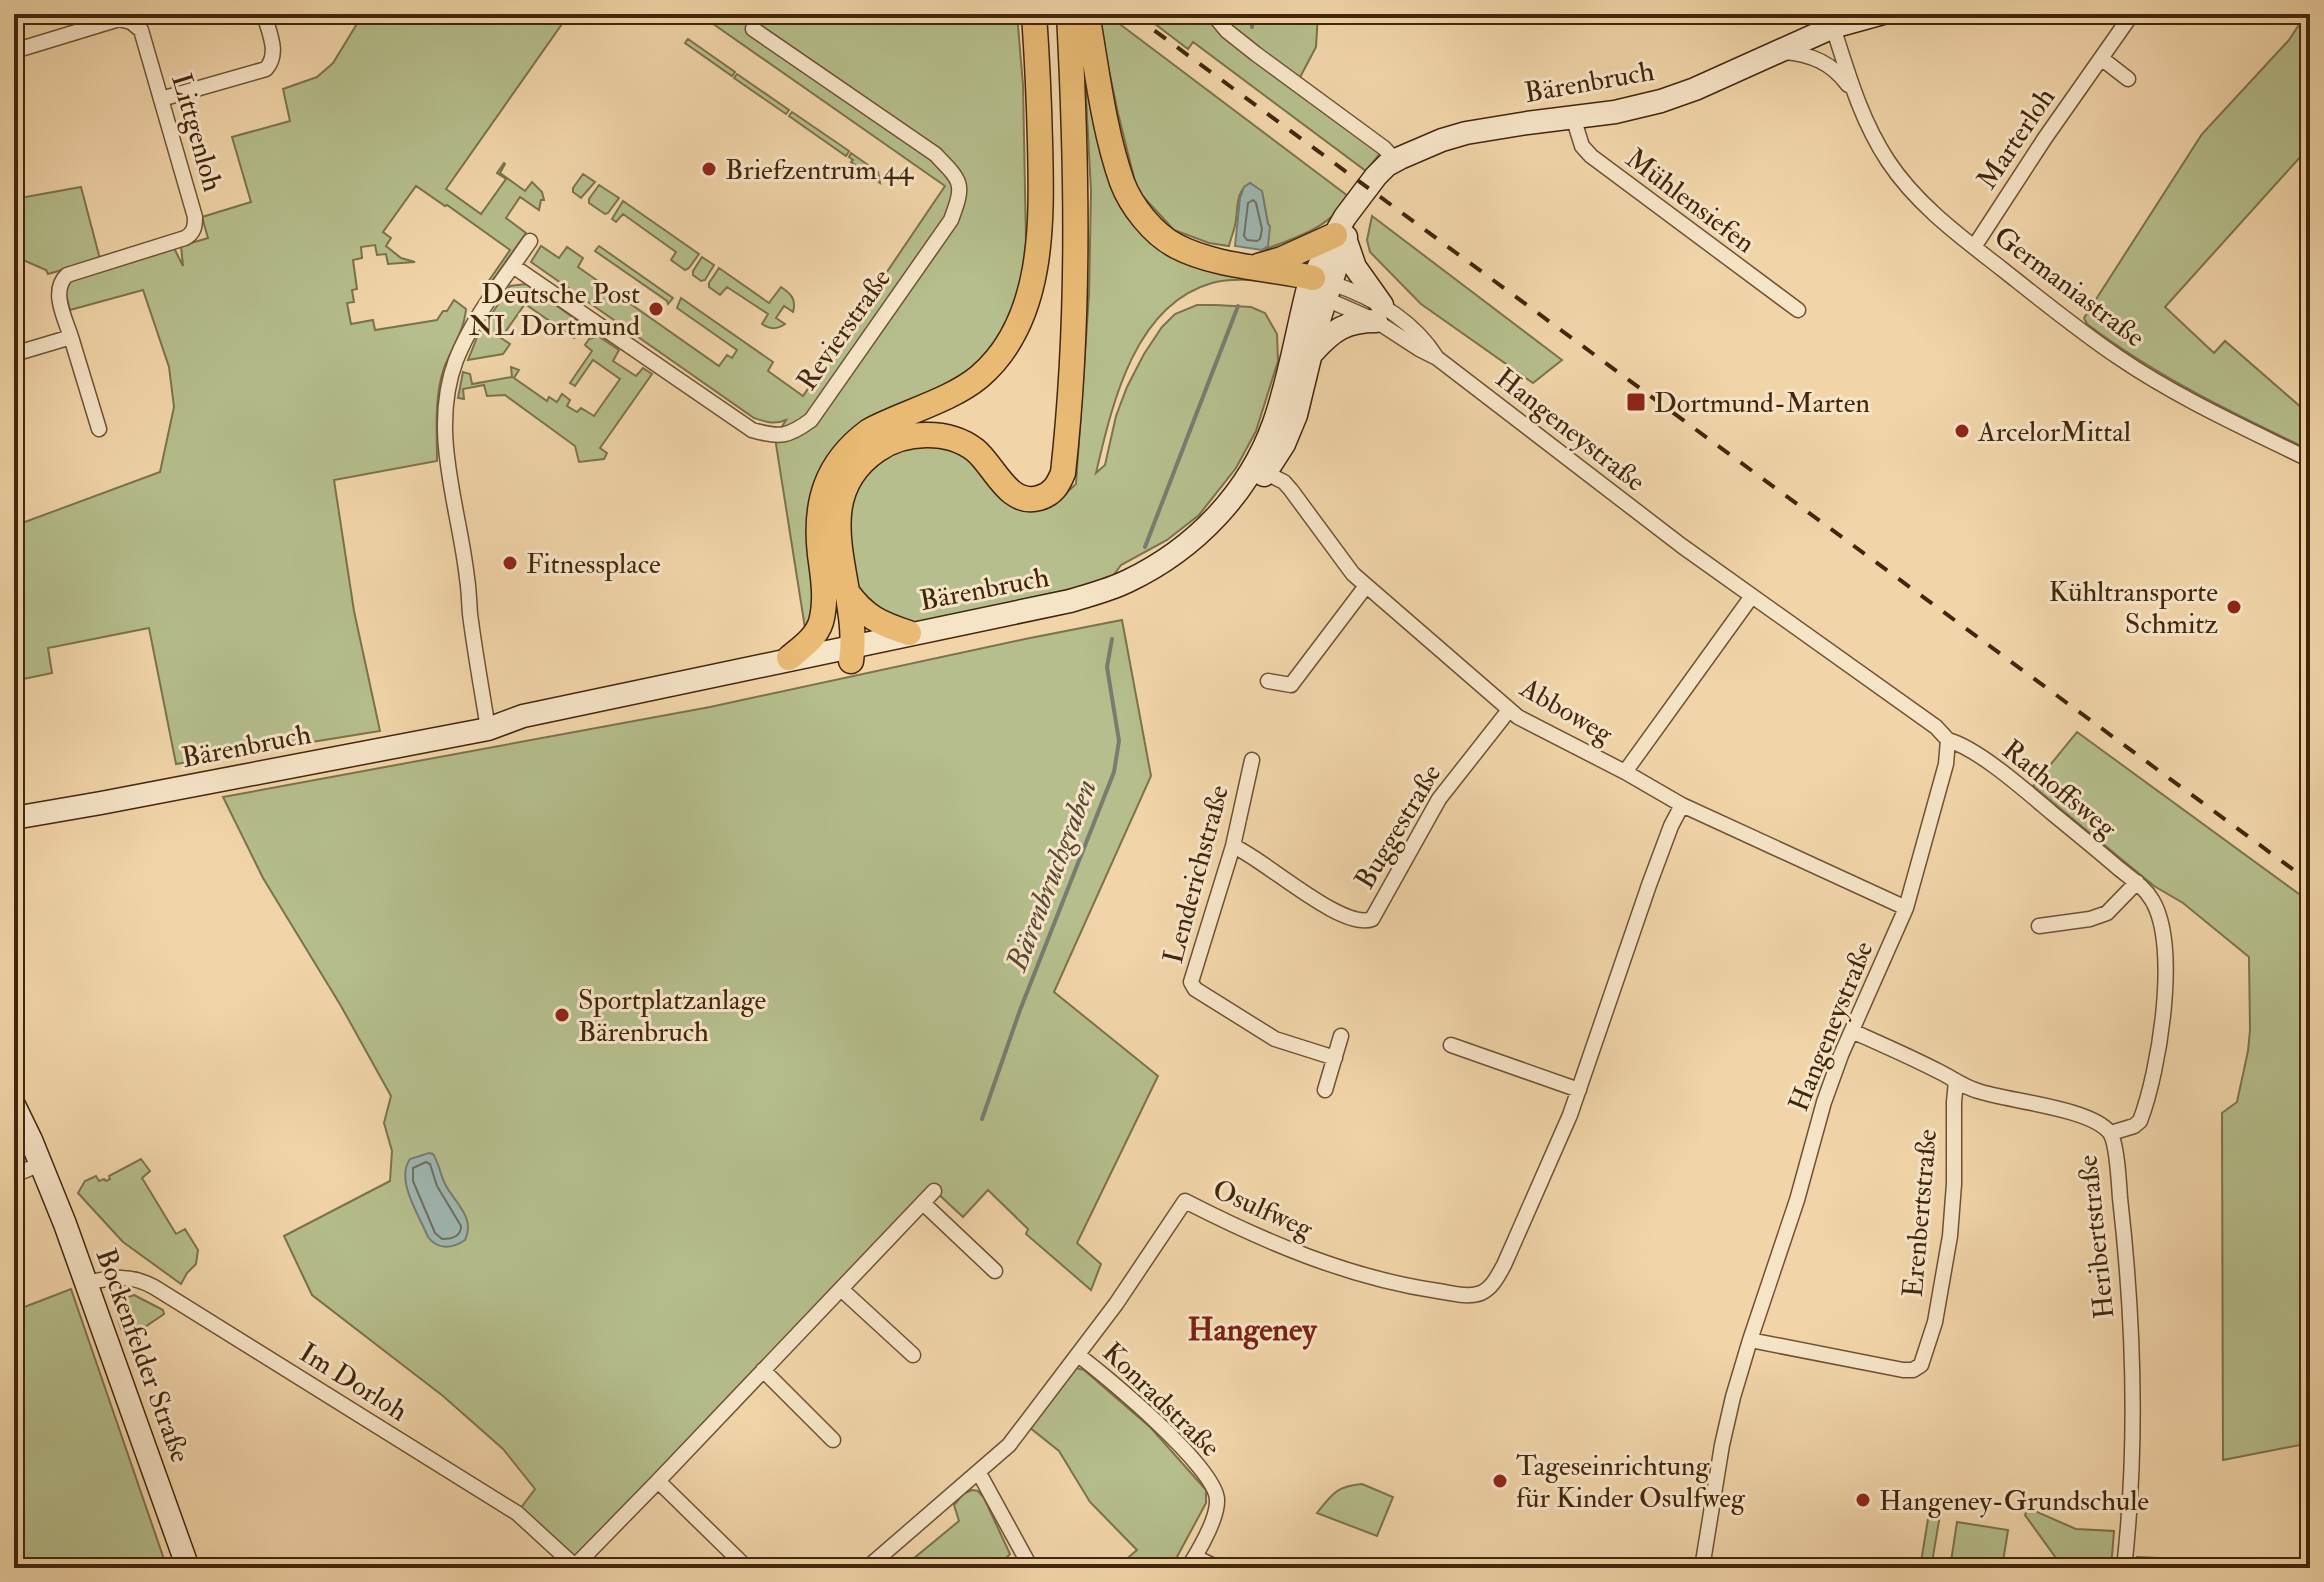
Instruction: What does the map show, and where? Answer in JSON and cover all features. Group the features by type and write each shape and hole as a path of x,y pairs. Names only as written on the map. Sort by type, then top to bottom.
{"highway":[{"path":"789,658 805,645 820,624 824,579 819,532 820,503 826,483 845,451 869,431 976,380 998,358 1020,318 1034,273 1041,223 1034,14"},
{"path":"848,651 847,592 839,542 840,501 856,469 879,448 893,441 921,435 955,440 973,448 1011,491 1031,499 1050,493 1058,486 1063,473 1073,341 1076,223 1069,14"},
{"path":"1087,14 1123,183 1134,205 1151,226 1173,245 1194,254 1256,267 1323,287"},
{"path":"1256,267 1340,236"},
{"path":"824,579 848,651"},
{"path":"847,592 877,622 909,633"}],"main road":[{"name":"Bärenbruch","path":"14,818 488,729 523,716 789,658 1081,613 1122,599 1154,582 1216,535 1266,473 1284,444 1296,415 1313,352 1323,287 1345,217 1376,176 1395,160 1466,133 1615,112 1661,101 1695,89 1833,27 1880,14"},
{"path":"1313,352 1332,333 1379,313 1340,236"},
{"name":"Bärenbruch","path":"488,729 526,729 559,723 909,633 1070,601 1125,583 1148,571 1199,535 1239,489 1264,448 1284,389 1301,317 1323,287"},
{"name":"Bockenfelder Straße","path":"14,1105 41,1164 87,1283 188,1568"}],"street":[{"path":"161,99 266,69 273,61 273,48 264,14"},
{"path":"1213,14 1227,31 1384,148 1395,160"},
{"name":"Marterloh","path":"1974,247 2045,138 2132,14"},
{"name":"Littgenloh","path":"14,51 119,19 131,22 141,30 195,217 192,234 185,238 62,279 58,293 99,429"},
{"name":"Germaniastraße","path":"1833,27 1866,124 1890,164 1924,205 2092,338 2146,375 2310,460"},
{"name":"Revierstraße","path":"513,266 752,430 775,437 794,432 811,420 951,220 960,195 953,173 935,154 753,29"},
{"name":"Germaniastraße","path":"1776,52 1808,55 1817,59 1841,76 1854,93"},
{"path":"2101,58 2128,79"},
{"name":"Mühlensiefen","path":"1573,117 1582,146 1591,156 1798,310"},
{"path":"488,729 467,577 444,445 446,408 456,360 479,314 530,241"},
{"name":"Hangeneystraße","path":"1323,287 1379,313 1419,349 1437,358 1637,512 1936,727 1948,740 1946,764 1906,908 1824,1102 1797,1200 1733,1397 1702,1568"},
{"path":"14,354 71,337"},
{"name":"Abboweg","path":"1266,473 1284,482 1353,574 1509,710 1682,805 1906,908"},
{"path":"1268,681 1291,685 1366,586"},
{"path":"1625,772 1752,596"},
{"name":"Buggestraße","path":"1233,846 1247,851 1288,883 1321,903 1355,920 1364,922 1372,919 1439,799 1509,710"},
{"name":"Rathoffsweg","path":"1948,740 1964,744 2031,796 2137,882 2152,900 2162,927 2165,968 2163,1024 2155,1070 2140,1121 2111,1133"},
{"name":"Lenderichstraße","path":"1251,760 1233,846 1191,982 1195,989 1275,1039 1335,1058"},
{"name":"Osulfweg","path":"867,1568 979,1473 1019,1433 1116,1304 1185,1201 1250,1234 1354,1272 1409,1287 1466,1295 1485,1291 1492,1285 1504,1265 1579,1090 1649,885 1682,805"},
{"path":"2039,926 2090,919 2107,913 2137,882"},
{"name":"Heribertstraße","path":"1852,1031 1975,1091 2078,1115 2097,1122 2111,1133 2128,1267 2132,1357 2133,1431 2124,1568"},
{"path":"1325,1090 1341,1036"},
{"path":"1451,1045 1579,1090"},
{"name":"Erenbertstraße","path":"1750,1340 1903,1370 1913,1370 1921,1365 1935,1322 1950,1236 1956,1081"},
{"path":"14,1175 41,1164"},
{"path":"576,1567 934,1191"},
{"path":"923,1203 995,1271"},
{"name":"Im Dorloh","path":"87,1283 112,1277 135,1278 154,1287 517,1513 576,1567"},
{"path":"841,1289 913,1355"},
{"name":"Konradstraße","path":"1078,1355 1136,1402 1211,1482 1218,1497 1217,1507 1191,1563"},
{"path":"763,1370 833,1440"},
{"path":"979,1473 1031,1568"},
{"path":"658,1481 747,1568"},
{"path":"1191,1563 1218,1568"}],"green space":[{"path":"363,14 569,14 446,189 481,214 506,179 497,173 504,163 500,173 525,191 532,182 542,192 544,200 541,200 539,210 520,197 506,218 526,233 490,284 488,282 510,250 416,186 383,232 391,238 386,246 401,258 415,262 388,264 386,254 377,255 375,245 361,247 362,258 353,260 357,289 352,290 354,302 347,303 351,324 373,320 375,330 437,320 454,300 466,309 441,379 437,461 334,480 354,611 380,731 176,764 149,628 48,648 52,673 14,681 14,526 160,472 174,407 169,367 143,290 70,310 65,291 71,280 174,248 183,266 181,246 208,238 202,217 251,202 232,137 290,121 283,89 317,77 333,63"},
{"path":"699,14 1017,14 1023,85 1026,242 1014,308 1005,331 973,369 952,383 857,429 818,607 805,628 775,438 786,420 774,423 754,418 531,262 541,246 559,258 567,247 583,258 578,267 719,366 727,355 732,358 737,350 677,308 681,298 773,362 768,371 803,396 945,186"},
{"path":"1102,14 1121,25 1348,196 1342,206 1313,230 1266,249 1268,224 1262,192 1250,183 1240,194 1229,246 1209,243 1174,230 1137,190 1099,24"},
{"path":"1142,14 1318,14 1316,47 1297,83 1384,148 1366,171 1193,42 1188,49"},
{"path":"2306,14 2310,14 2310,146 2165,307 2214,353 2225,341 2310,415 2310,450 2167,377 2113,343 2087,324 2084,318 2202,134 2289,40"},
{"path":"688,39 735,72 732,76 685,43"},
{"path":"1084,59 1144,229 1291,284 1242,280 1212,283 1185,295 1163,312 1145,335 1119,389 1096,473 1105,465 1116,416 1144,354 1175,314 1197,305 1251,307 1265,313 1277,334 1278,361 1256,431 1236,468 1199,515 1167,540 1121,565 1113,576 1080,587 915,623 894,621 865,604 850,566 848,501 868,466 901,447 945,446 1054,504 1076,484 1089,295 1091,191"},
{"path":"737,74 789,110 786,114 734,78"},
{"path":"792,112 849,151 846,156 789,116"},
{"path":"851,153 878,172 880,183 851,162"},
{"path":"583,174 595,182 581,198 573,192 573,188"},
{"path":"599,185 619,198 605,214 589,203"},
{"path":"81,187 100,259 48,274 46,270 14,256 14,199"},
{"path":"623,201 699,254 689,268 685,270 671,260 676,252 623,214 616,222 612,219"},
{"path":"1372,216 1562,360 1533,383 1421,304 1370,252 1367,240"},
{"path":"599,246 673,298 668,304 595,251"},
{"path":"702,257 714,265 705,280 701,281 693,275 693,271"},
{"path":"719,268 769,303 781,287 787,292 793,300 793,312 784,306 776,318 785,324 776,328 765,326 762,324 768,314 727,287 720,295 709,287"},
{"path":"526,284 578,321 578,334 574,338 525,304 501,338 510,344 503,354 468,360 478,335 510,286"},
{"path":"598,336 619,350 613,361 636,376 643,368 652,374 600,448 607,453 604,459 579,462 575,446 505,395 487,396 484,385 463,389 464,399 458,398 463,372 470,374 472,384 512,377 511,367 519,370 514,378 547,401 549,397 557,402 562,394 570,400 567,406 577,412 581,408 594,416 620,379 593,360 575,386 570,383 592,351 585,345 589,339"},
{"path":"1122,620 1151,776 1054,992 1158,1076 1077,1243 1101,1264 1091,1290 1026,1234 1028,1229 988,1190 963,1217 935,1191 575,1566 517,1513 535,1489 503,1449 443,1396 312,1295 284,1236 390,1181 392,1151 384,1123 391,1096 341,1006 263,878 223,797 710,707"},
{"path":"2077,732 2310,902 2310,1443 2223,1460 2222,1113 2237,1102 2248,1051 2249,957 2183,903 2154,886 2033,786"},
{"path":"141,1159 150,1171 142,1178 176,1234 185,1229 198,1250 196,1264 181,1284 123,1242 78,1193 85,1181 96,1176 99,1181 106,1181 110,1179 109,1176"},
{"path":"71,1289 167,1568 14,1568 14,1311"},
{"path":"134,1295 163,1310 164,1314 127,1339 120,1325 118,1310 123,1299"},
{"path":"1076,1368 1084,1370 1151,1428 1206,1490 1206,1503 1171,1568 1116,1568 1137,1550 1090,1502 1059,1451 1029,1427"},
{"path":"1362,1484 1393,1497 1377,1536 1317,1513 1336,1492"},
{"path":"978,1491 984,1498 1010,1554 997,1568 920,1568 913,1559 959,1521 954,1505 963,1494"},
{"path":"2028,1508 2076,1529 2114,1531 2112,1556 2107,1568 2061,1568 2025,1515"},
{"path":"1929,1513 1940,1515 1931,1568 1920,1568"},
{"path":"1957,1522 2008,1530 2002,1568 1950,1568"},
{"path":"2137,1557 2224,1561 2224,1568 2136,1568"}],"water":[{"path":"1250,183 1262,191 1270,226 1268,246 1262,250 1235,246 1240,198 1244,187"},
{"path":"429,1153 435,1157 445,1184 463,1211 468,1225 465,1240 455,1245 441,1246 428,1237 407,1187 406,1167 410,1159"}],"waterway":[{"name":"Bärenbruchgraben","path":"1252,14 1252,27"},
{"name":"Bärenbruchgraben","path":"1145,547 1238,306"},
{"name":"Bärenbruchgraben","path":"982,1119 1020,1010 1114,772 1119,741 1107,667 1112,639"}],"railway":[{"path":"1132,14 2310,882"}],"place":[{"name":"Briefzentrum 44","path":"709,169"},
{"name":"Deutsche Post NL Dortmund","path":"656,309"},
{"name":"Dortmund-Marten","path":"1636,402"},
{"name":"ArcelorMittal","path":"1962,431"},
{"name":"Fitnessplace","path":"510,563"},
{"name":"Kühltransporte Schmitz","path":"2234,607"},
{"name":"Sportplatzanlage Bärenbruch","path":"562,1015"},
{"name":"Tageseinrichtung für Kinder Osulfweg","path":"1500,1481"},
{"name":"Hangeney-Grundschule","path":"1863,1500"}],"district":[{"name":"Hangeney","path":"1252,1329"}]}
